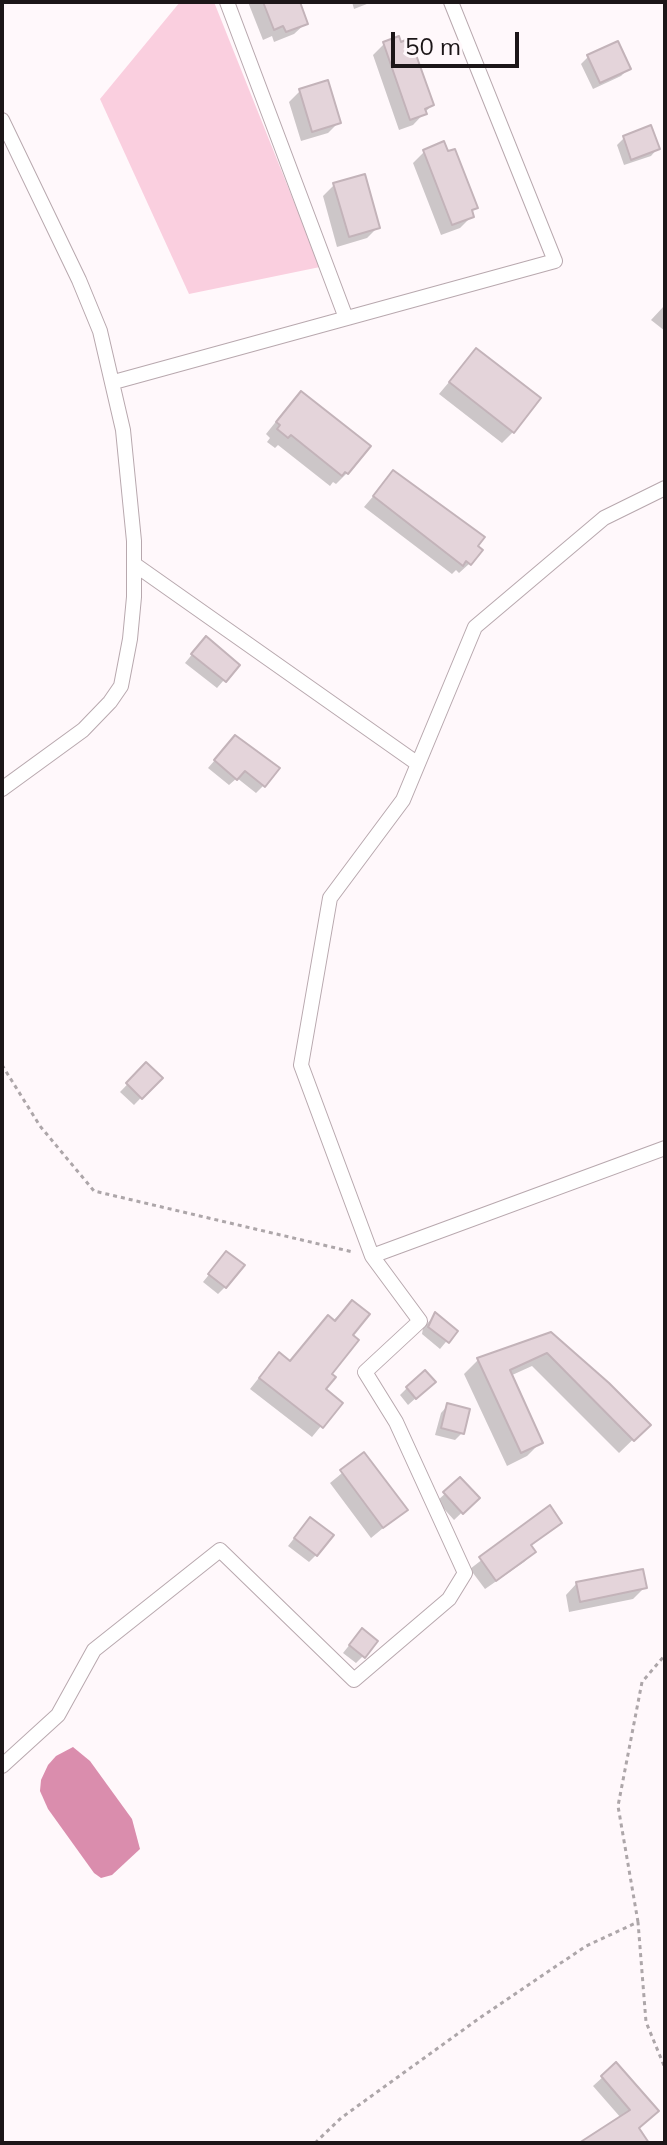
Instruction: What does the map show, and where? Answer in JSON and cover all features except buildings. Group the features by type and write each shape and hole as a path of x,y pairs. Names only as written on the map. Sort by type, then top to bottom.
{"street":[{"path":"227,2 346,318"},
{"path":"114,382 555,261 451,2"},
{"path":"2,120 79,280 100,331 123,430 134,564 130,639 121,686 83,730 2,789"},
{"path":"2,1766 58,1715 94,1650 220,1550 354,1680 449,1599 465,1573 396,1422 365,1372 420,1321 372,1256 301,1065 330,898 403,800 475,627 604,518 665,488"},
{"path":"134,564 418,764"},
{"path":"372,1256 665,1148"}],"path":[{"path":"2,1065 40,1126 94,1191 372,1256"},
{"path":"665,1655 642,1682 618,1806 638,1922 646,2022 665,2068"},
{"path":"315,2143 341,2118 481,2017 586,1946 638,1922"}],"shaded area":[{"path":"180,2 214,2 320,267 189,294 100,99"},
{"path":"73,1747 90,1761 132,1819 140,1849 112,1875 101,1878 94,1873 48,1809 40,1791 48,1765 56,1756"}]}
